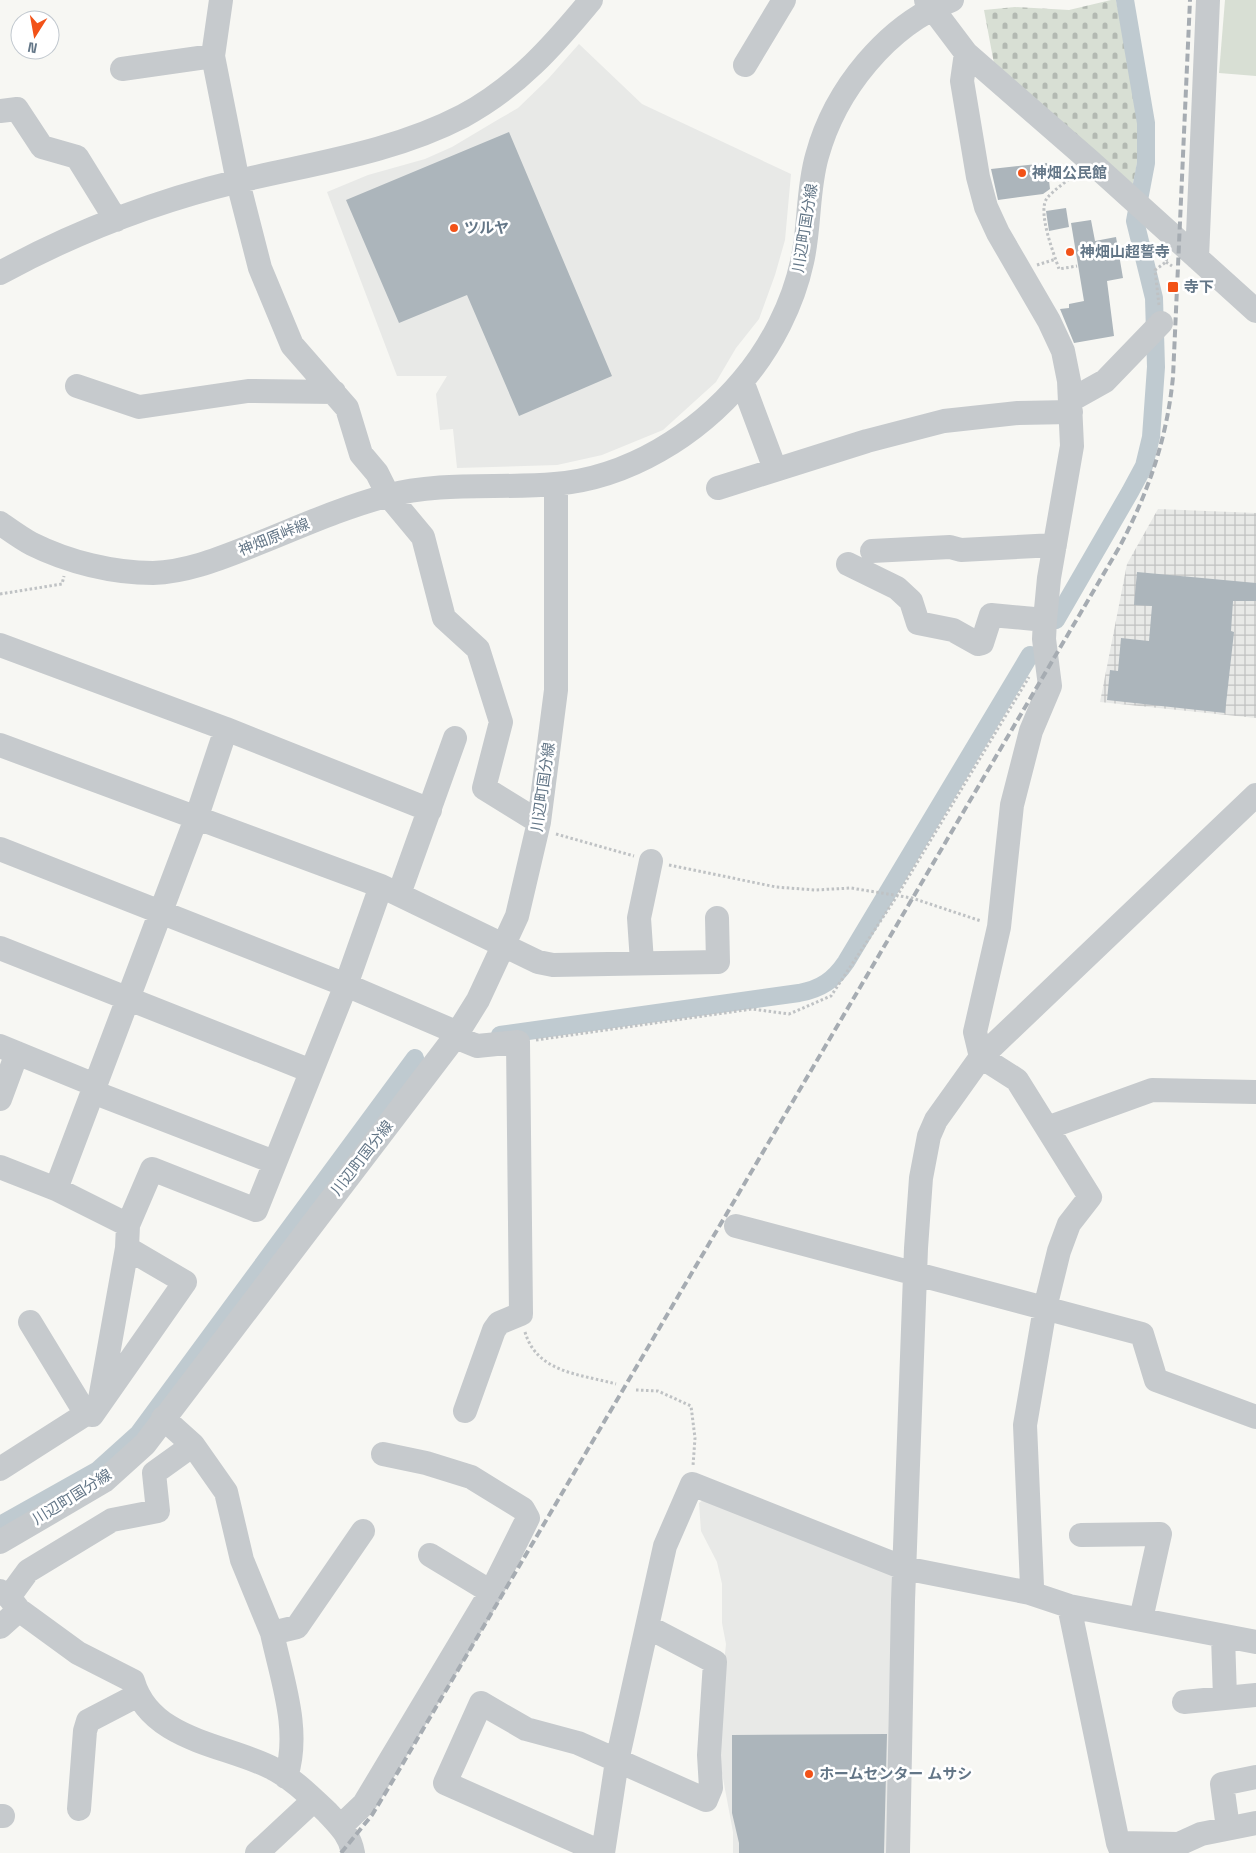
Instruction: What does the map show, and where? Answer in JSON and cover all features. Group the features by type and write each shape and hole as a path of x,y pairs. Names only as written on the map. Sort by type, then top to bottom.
{"street":[{"path":"220,0 213,56 238,182 260,268 292,345 347,408 361,454 376,473 388,495 423,537 444,618 478,649 501,722 484,788 539,822"},
{"path":"0,273 116,220 191,194 386,147 428,132 465,115 505,88 543,58 591,0"},
{"path":"745,65 784,0"},
{"path":"1197,258 1208,0"},
{"path":"937,3 966,53 1256,311"},
{"name":"川辺町国分線","path":"0,1542 104,1481 145,1444 456,1035 478,1000 518,916 539,822 556,690 556,484 606,474 652,454 692,428 742,381 766,350 782,318 796,282 802,263 816,158 825,130 839,102 872,56 937,3"},
{"path":"966,53 962,81 978,177 986,207 998,234 1057,337 1067,365 1071,406 1072,446 1055,545 1045,620 1044,639 1050,686 1031,731 1012,805 999,927 975,1032 981,1058 1017,1080 1090,1197 1069,1224 1059,1251 1045,1308 1025,1425 1032,1586 1030,1593"},
{"path":"122,69 213,56"},
{"path":"0,111 17,109 42,147 77,158 116,220"},
{"path":"718,488 775,469 944,421 1071,406 1105,381 1157,327"},
{"path":"742,381 775,469"},
{"path":"77,386 138,407 248,390 334,392"},
{"name":"神畑原峠線","path":"0,523 31,544 69,558 97,566 154,573 189,568 328,515 388,495 456,485 556,484"},
{"path":"872,551 950,547 961,550 1055,545"},
{"path":"848,564 897,588 912,601 918,623 953,630 978,644 982,643 991,615 1045,620"},
{"path":"0,644 226,729 430,810"},
{"path":"56,1189 197,816 226,729"},
{"path":"92,1410 128,1248 128,1225 152,1169 256,1210 346,985 430,810 455,738"},
{"path":"0,744 197,816 390,890 538,962 553,965 718,962 717,918"},
{"path":"898,1853 904,1568 916,1275 921,1178 929,1136 946,1104 981,1058 1256,795"},
{"path":"0,849 346,985 477,1046 518,1042 521,1314 499,1322 494,1330 465,1411"},
{"path":"642,962 639,918 651,861"},
{"path":"0,948 311,1071"},
{"path":"0,1099 9,1049 94,1089 274,1162"},
{"path":"1048,1128 1152,1090 1256,1092"},
{"path":"0,1167 56,1189 128,1225"},
{"path":"736,1226 1142,1334 1156,1380 1256,1417"},
{"path":"0,1470 92,1410 132,1358 185,1282 128,1248"},
{"path":"30,1322 92,1410"},
{"path":"163,1418 192,1446 226,1492 242,1560 272,1633 292,1726 292,1757 286,1777"},
{"path":"0,1627 9,1599 28,1571 112,1520 158,1511 154,1474 192,1446"},
{"path":"341,1826 364,1804 491,1592 528,1518 523,1508 471,1477 426,1463 383,1454"},
{"path":"648,1628 715,1662 709,1755 711,1788 706,1800 617,1761 578,1743 526,1729 481,1703 445,1783 603,1853 617,1761 665,1546 692,1484 904,1568 1030,1593 1068,1606 1256,1642"},
{"path":"272,1633 297,1626 363,1531"},
{"path":"1081,1535 1160,1534 1141,1619"},
{"path":"430,1555 491,1592"},
{"path":"9,1599 78,1653 134,1681 138,1695 155,1716 196,1740 270,1767 286,1777 341,1826 351,1842 353,1853"},
{"path":"1068,1606 1120,1848 1179,1844 1201,1834 1256,1823"},
{"path":"1223,1636 1225,1698"},
{"path":"79,1808 85,1731 88,1721 138,1695"},
{"path":"1184,1702 1256,1695"},
{"path":"1228,1828 1222,1784 1256,1777"},
{"path":"257,1853 314,1800"}],"path":[{"path":"1074,175 1048,198 1044,211 1050,243 1059,269 1077,266"},
{"path":"1166,262 1168,233"},
{"path":"1166,262 1172,266"},
{"path":"1157,327 1155,270 1166,262"},
{"path":"0,594 62,584 69,558"},
{"path":"518,1042 752,1009 789,1014 831,996 897,896 1030,676"},
{"path":"539,822 551,833 651,861 776,887 815,890 851,888 912,898 999,927"},
{"path":"521,1314 530,1347 550,1366 616,1384"},
{"path":"636,1390 658,1391 691,1406 695,1438 692,1484"}],"shaded area":[{"path":"579,44 642,104 791,174 785,240 775,275 759,319 736,348 716,382 663,430 602,455 557,465 457,468 453,429 440,430 436,394 447,376 397,376 327,192 368,175 425,159 452,147 518,108 548,79"},
{"path":"1158,509 1256,513 1256,718 1100,702 1127,564"},
{"path":"707,1497 896,1573 891,1853 733,1853 733,1832 716,1741 726,1644 722,1623 722,1584 717,1562 701,1531 699,1503"}],"green space":[{"path":"1116,0 1131,69 1138,118 1137,165 1132,187 995,69 984,10 1015,7 1069,10"},
{"path":"1225,0 1256,0 1256,76 1219,73"}],"building":[{"name":"ツルヤ","path":"509,132 612,376 519,416 467,295 399,323 346,200"},
{"path":"1047,163 1050,189 1043,194 998,200 991,169"},
{"path":"1066,208 1069,227 1049,231 1046,211"},
{"path":"1091,220 1095,241 1116,237 1123,278 1107,281 1114,336 1074,343 1060,309 1069,308 1069,304 1084,301 1071,223"},
{"path":"1137,572 1256,583 1256,601 1233,601 1231,631 1234,632 1225,713 1107,700 1110,670 1118,671 1121,638 1149,641 1152,606 1134,605"},
{"name":"ホームセンター ムサシ","path":"887,1734 884,1853 739,1853 739,1843 732,1813 732,1735"}],"waterway":[{"path":"1056,620 1144,466 1151,437 1156,367 1154,298 1135,221 1146,163 1146,123 1125,0"},
{"path":"500,1035 799,993 814,989 832,979 846,962 1030,655"},
{"path":"0,1525 98,1470 138,1434 415,1058"}],"railway":[{"path":"341,1853 372,1815 389,1787 1120,546 1140,505 1161,443 1173,377 1190,0"}],"place":[{"name":"神畑公民館","path":"1022,173"},
{"name":"ツルヤ","path":"454,228"},
{"name":"神畑山超誓寺","path":"1070,252"},
{"name":"寺下","path":"1173,287"},
{"name":"ホームセンター ムサシ","path":"809,1774"}]}
